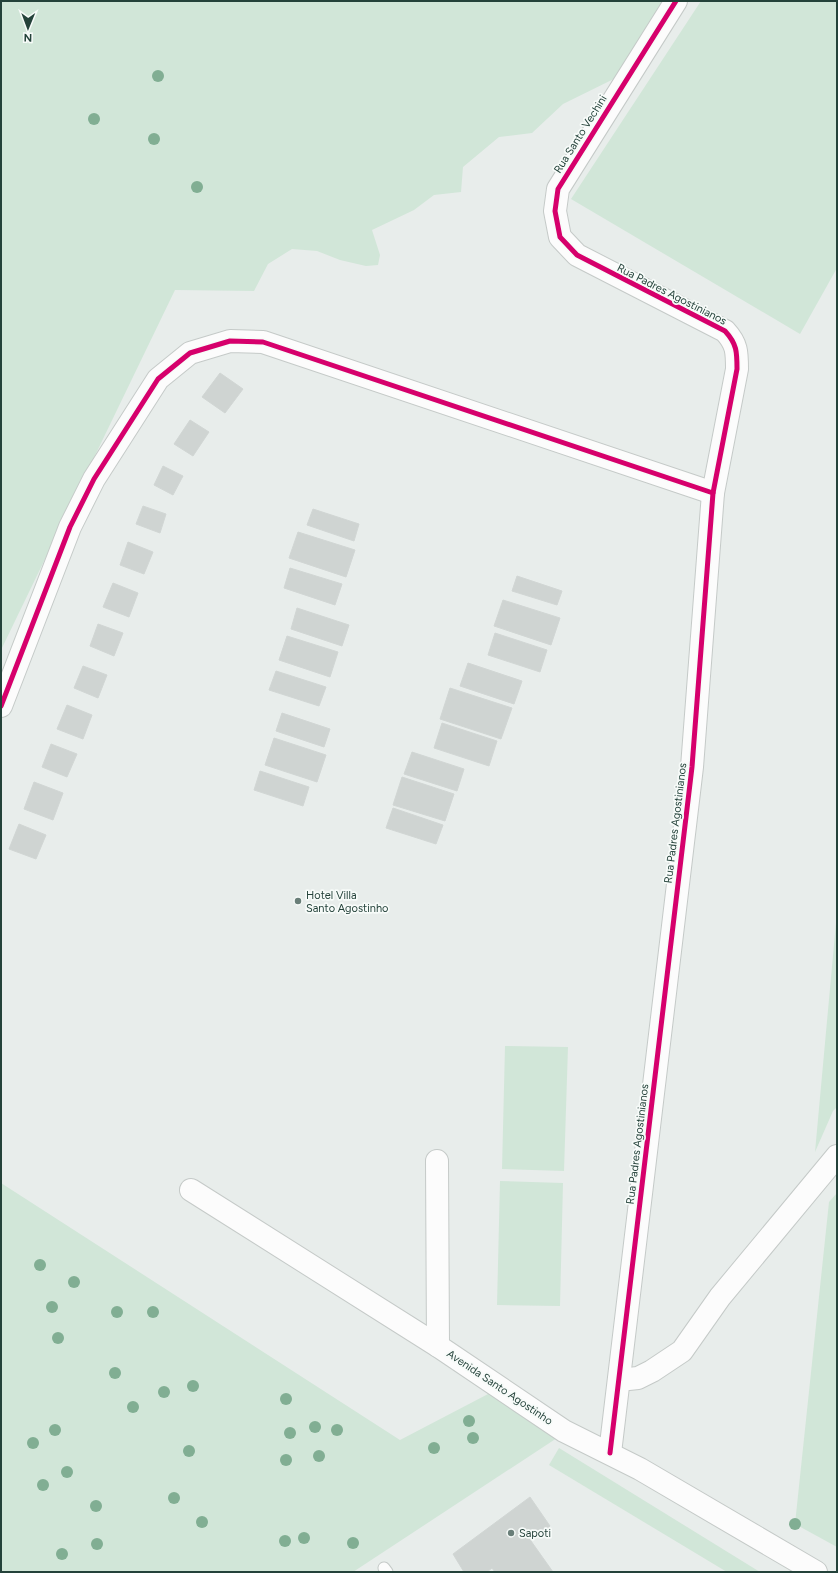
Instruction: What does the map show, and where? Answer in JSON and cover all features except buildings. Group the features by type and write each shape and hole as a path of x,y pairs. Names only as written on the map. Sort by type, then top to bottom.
{"street":[{"name":"Rua Santo Vechini","path":"606,271 577,255 560,237 555,211 558,189 676,1"},
{"name":"Rua Padres Agostinianos","path":"606,271 725,331 733,340 737,353 737,370 713,493 692,767 610,1453"},
{"path":"1,706 70,527 94,479 158,379 190,353 230,341 263,342 713,493"},
{"path":"619,1380 638,1378 652,1371 682,1351 720,1298 837,1156"},
{"path":"437,1161 438,1346"},
{"name":"Avenida Santo Agostinho","path":"191,1190 438,1346 564,1430 640,1469 816,1572"}],"green space":[{"path":"1,1 672,1 634,69 563,104 532,133 499,137 463,167 461,192 434,195 414,210 372,230 380,255 378,265 366,266 340,260 317,251 292,249 268,264 254,291 175,290 1,650"},
{"path":"701,1 837,1 837,268 800,334 571,199"},
{"path":"837,912 837,1107 833,1111 815,1152"},
{"path":"505,1046 568,1047 564,1171 502,1169"},
{"path":"500,1181 563,1183 560,1306 497,1305"},
{"path":"1,1183 400,1440 490,1393 560,1436 353,1572 1,1572"},
{"path":"837,1193 837,1547 795,1524 829,1202"},
{"path":"559,1448 760,1572 727,1572 549,1465"}],"cycle path":[{"path":"610,1453 692,767 713,493 737,369 737,358 736,348 725,331 577,255 560,237 555,211 558,189 676,1"},
{"path":"1,706 70,527 94,479 158,379 190,353 230,341 263,342 713,493"}],"place":[{"name":"Hotel Villa Santo Agostinho","path":"298,901"},
{"name":"Sapoti","path":"511,1533"}]}
